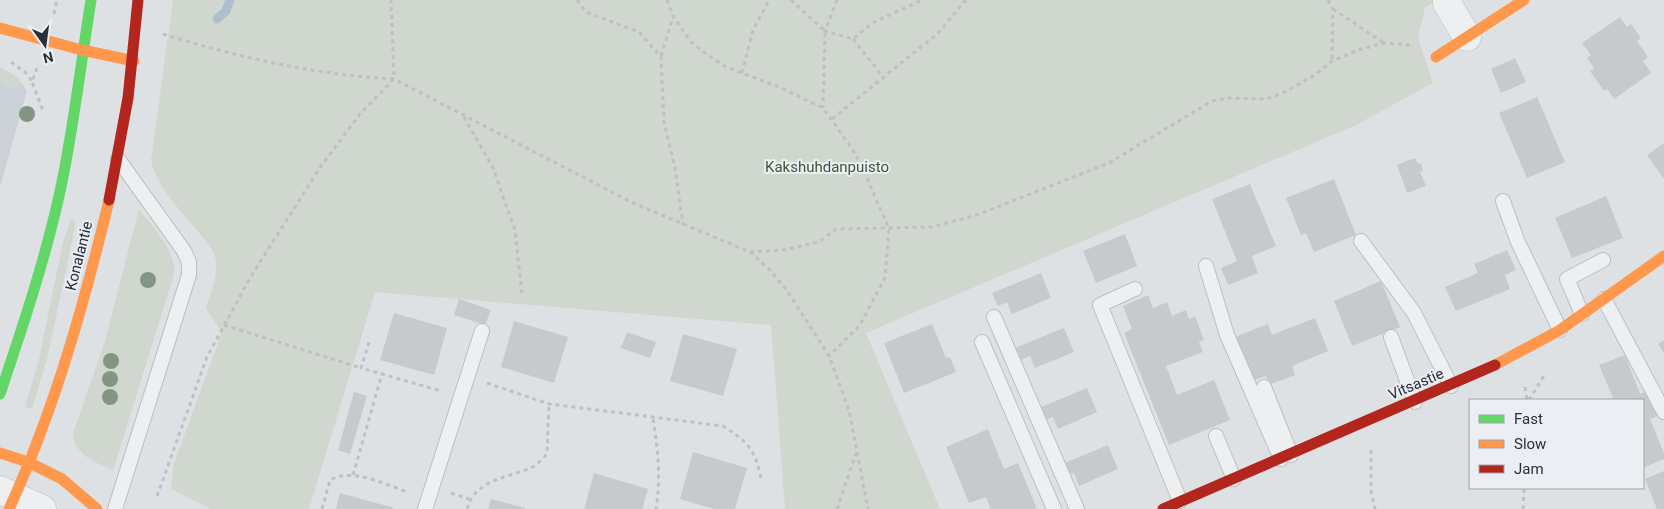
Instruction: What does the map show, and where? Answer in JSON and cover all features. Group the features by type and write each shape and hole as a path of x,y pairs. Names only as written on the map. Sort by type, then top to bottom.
{"street":[{"path":"0,394 27,314 61,188 91,0"},
{"name":"Konalantie","path":"8,498 28,462 56,388 90,280 117,158 134,61 138,0"},
{"path":"1436,57 1524,0"},
{"path":"1446,3 1467,37"},
{"path":"0,28 82,50 134,61"},
{"name":"Vitsastie","path":"1163,509 1415,402 1515,356 1560,330 1664,256"},
{"path":"0,452 28,462 62,479 97,509"},
{"path":"8,498 42,509"}],"lane":[{"path":"115,509 189,275 189,262 184,251 117,158"},
{"path":"1503,201 1517,240 1560,330"},
{"path":"1361,241 1414,312 1451,386"},
{"path":"1582,314 1568,279 1603,260"},
{"path":"1206,266 1227,335 1286,457"},
{"path":"1135,289 1100,305 1180,501"},
{"path":"1604,299 1664,412"},
{"path":"994,317 1077,509"},
{"path":"425,509 466,376 482,331"},
{"path":"1391,337 1415,402"},
{"path":"982,342 1054,509"},
{"path":"1264,387 1286,457"},
{"path":"1216,436 1234,479"}],"path":[{"path":"32,82 48,41 57,0"},
{"path":"157,496 207,357 250,278 320,169 360,114 394,79 391,0"},
{"path":"577,0 586,12 639,32 660,57"},
{"path":"667,0 673,16 696,46 726,67 779,87 823,108 864,171 889,228 885,278 860,325 829,356"},
{"path":"742,73 753,30 769,0"},
{"path":"791,0 825,31 853,39 884,78"},
{"path":"823,108 825,31 837,0"},
{"path":"853,39 872,23 922,0"},
{"path":"832,120 937,34 966,0"},
{"path":"1328,0 1333,9 1384,43"},
{"path":"1332,61 1333,9"},
{"path":"673,16 660,57 664,122 675,168 682,225"},
{"path":"162,33 280,63 352,77 394,79 630,202 750,252 769,269 788,292 829,356 849,410 868,509"},
{"path":"750,252 783,250 819,242 836,229 932,227 974,216 1109,163 1212,102 1227,98 1266,99 1283,93 1315,75 1332,61 1384,43 1430,48 1436,57"},
{"path":"5,60 26,73 32,82 43,108 45,121"},
{"path":"463,116 493,168 515,230 522,295"},
{"path":"224,325 460,397"},
{"path":"362,368 369,342"},
{"path":"353,475 382,374"},
{"path":"1529,399 1545,374"},
{"path":"466,376 549,404 653,419 682,419 723,426 745,440 757,460 761,478"},
{"path":"1525,387 1528,399"},
{"path":"466,509 469,498 478,488 534,466 547,454 549,404"},
{"path":"653,419 659,455 660,481 656,509"},
{"path":"1361,424 1372,453 1371,491 1375,509"},
{"path":"836,509 856,453"},
{"path":"322,509 330,480 340,475 353,475 413,494"},
{"path":"1523,509 1524,489"}],"shaded area":[{"path":"0,67 18,78 27,91 0,187"}],"green space":[{"name":"Kakshuhdanpuisto","path":"173,0 1438,0 1425,7 1418,38 1433,83 1356,125 866,333 940,509 785,509 771,325 375,292 309,509 210,509 171,489 174,463 222,332 206,308 216,273 213,251 169,196 155,172 151,160"},
{"path":"0,67 18,78 22,84 12,89 0,82"},
{"path":"139,209 167,247 174,265 174,274 113,471 93,461 81,452 74,441 73,433 105,341"},
{"path":"71,219 76,222 48,355 32,409 25,407 39,359 63,242"}],"building":[{"path":"1620,17 1627,27 1631,24 1641,38 1637,41 1648,57 1643,61 1651,73 1614,99 1607,89 1604,91 1590,71 1594,68 1587,58 1591,55 1582,43"},
{"path":"1515,58 1526,82 1501,93 1491,69"},
{"path":"1537,97 1565,162 1527,178 1499,113"},
{"path":"1664,143 1664,179 1647,155"},
{"path":"1415,158 1418,164 1421,163 1423,171 1420,172 1426,186 1407,193 1397,165"},
{"path":"1334,179 1356,235 1314,252 1306,233 1301,235 1286,198"},
{"path":"1250,184 1276,246 1252,256 1258,273 1228,285 1221,268 1237,261 1212,199"},
{"path":"1606,196 1623,238 1572,258 1555,218"},
{"path":"1125,234 1137,266 1096,283 1083,251"},
{"path":"1507,250 1516,270 1505,275 1510,289 1456,311 1445,287 1478,273 1474,264"},
{"path":"1041,273 1051,298 1012,314 1007,302 998,306 992,293"},
{"path":"1381,281 1400,327 1352,346 1334,301"},
{"path":"1148,295 1153,308 1167,302 1172,316 1186,310 1189,319 1195,316 1204,340 1199,342 1203,352 1166,366 1177,395 1214,380 1230,420 1169,445 1124,333 1132,329 1123,306"},
{"path":"459,299 491,310 485,325 454,315"},
{"path":"394,313 447,328 434,375 380,360"},
{"path":"1315,318 1328,351 1292,366 1295,375 1269,385 1266,376 1252,381 1235,337 1268,324 1272,335"},
{"path":"514,321 568,337 554,383 501,367"},
{"path":"932,324 946,358 950,357 956,372 904,393 884,343"},
{"path":"1064,328 1074,352 1035,368 1030,356 1021,360 1015,348"},
{"path":"627,332 656,342 650,358 621,348"},
{"path":"683,334 737,349 723,396 670,381"},
{"path":"1664,340 1664,353 1658,344"},
{"path":"1625,355 1640,394 1648,391 1658,416 1650,419 1664,453 1664,459 1644,468 1644,399 1614,399 1599,365"},
{"path":"1087,388 1097,412 1058,429 1053,417 1044,420 1039,408"},
{"path":"354,392 367,396 350,454 338,450"},
{"path":"988,429 1004,469 1018,463 1037,509 991,509 986,497 969,503 946,447"},
{"path":"1108,445 1118,469 1079,486 1074,473 1065,477 1060,465"},
{"path":"693,452 747,468 735,509 714,509 680,499"},
{"path":"1664,471 1664,509 1657,509 1645,479"},
{"path":"594,473 648,489 642,509 584,509"},
{"path":"340,493 394,508 336,509"},
{"path":"491,499 525,508 525,509 488,509"}],"waterway":[{"path":"217,19 226,11 230,0"}],"traffic: fast":[{"path":"0,394 34,291 55,213 70,140 91,0"}],"traffic: slow":[{"path":"1436,57 1524,0"},
{"path":"0,28 82,50 134,61"},
{"path":"9,509 54,396 89,279 109,200"},
{"path":"1495,365 1560,330 1664,256"},
{"path":"0,453 28,462 62,479 97,509"}],"traffic: jam":[{"path":"109,200 128,98 138,0"},
{"path":"1163,509 1495,365"}]}
